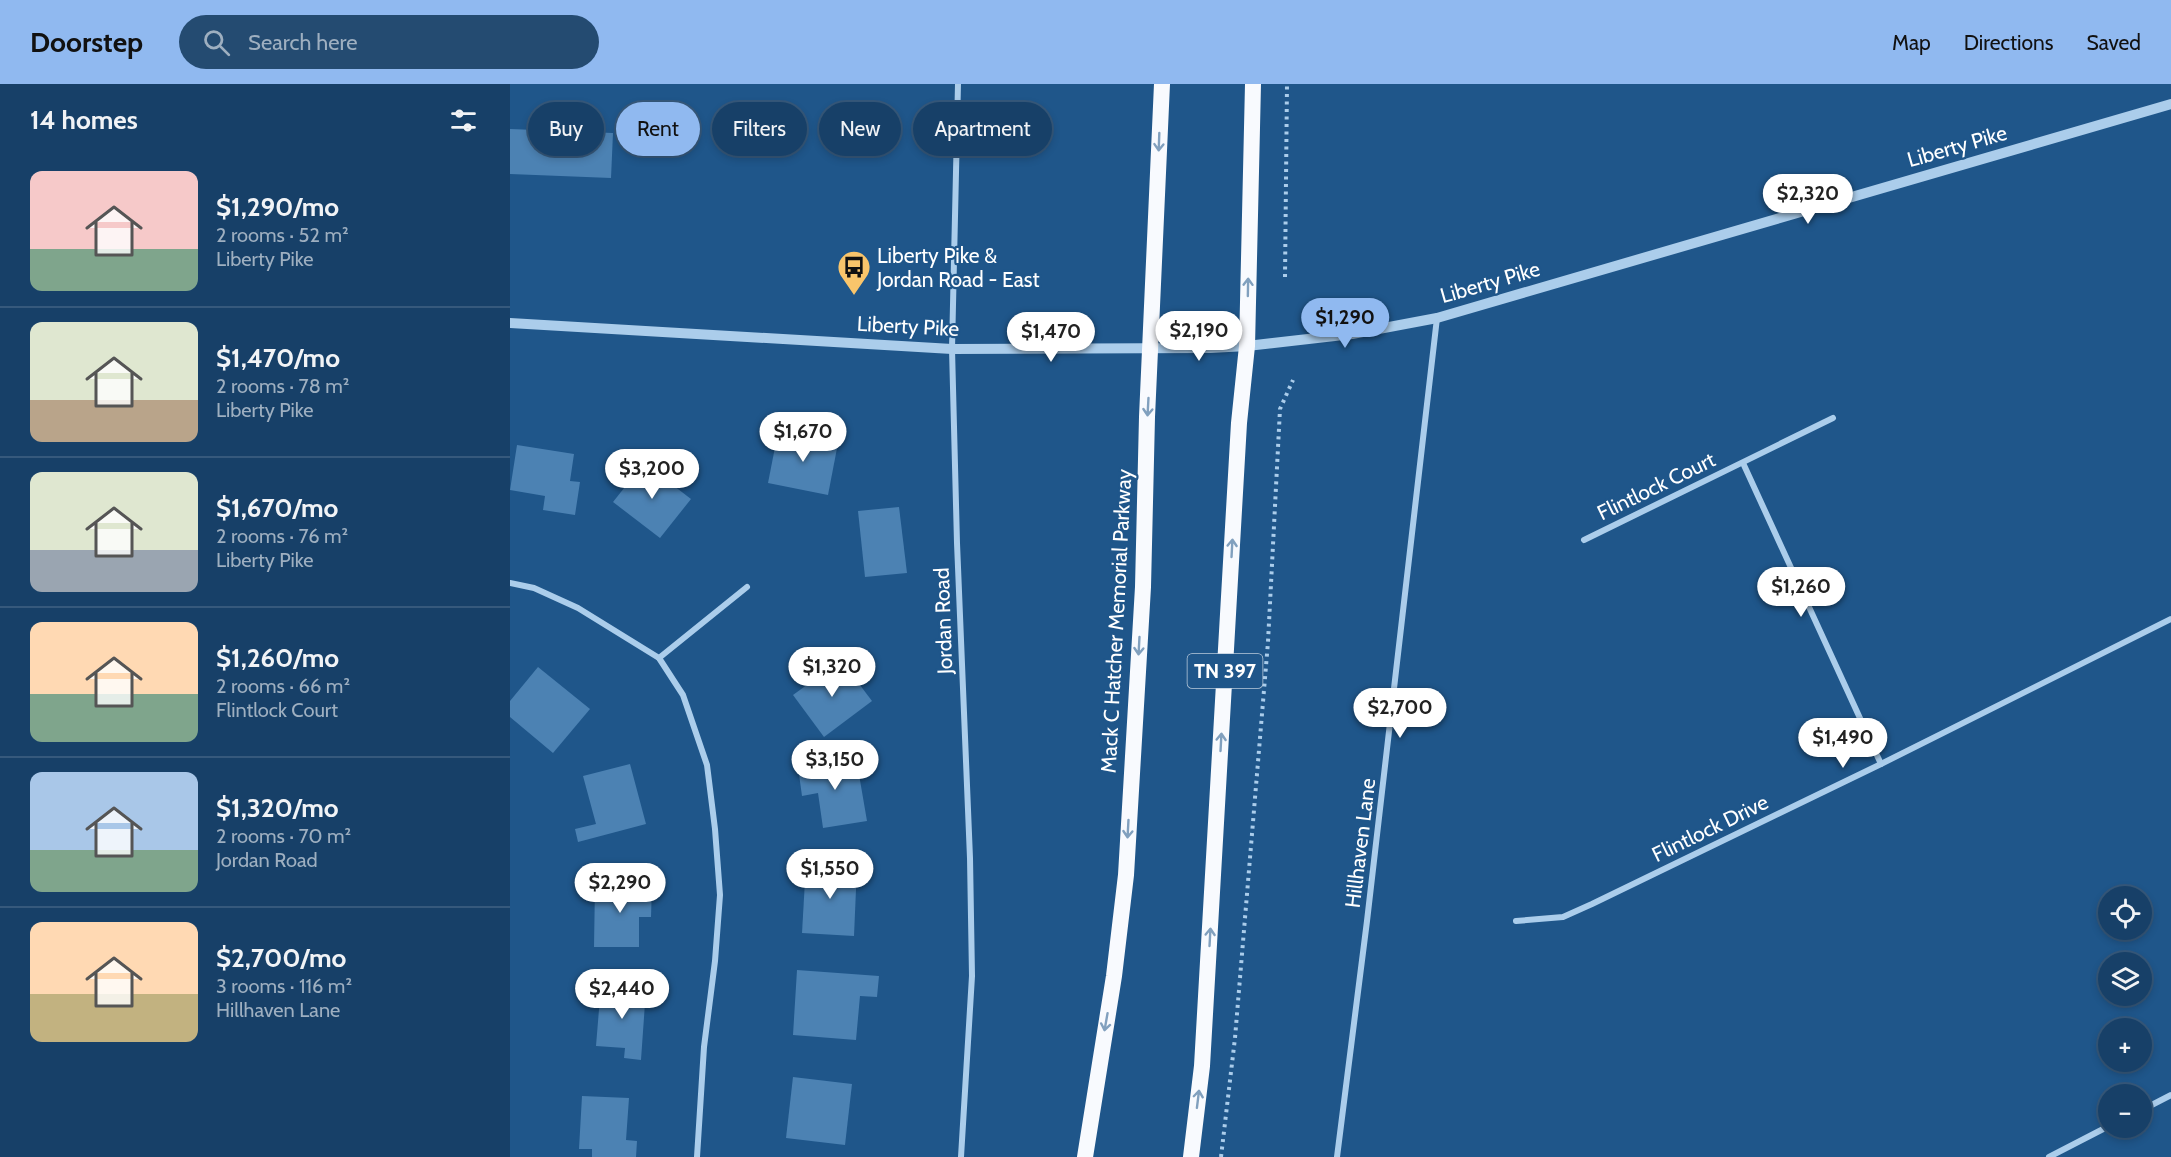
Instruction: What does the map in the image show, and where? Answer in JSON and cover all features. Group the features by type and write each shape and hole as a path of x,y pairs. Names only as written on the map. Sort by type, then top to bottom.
{"highway":[{"name":"Mack C Hatcher Memorial Parkway","path":"1085,1157 1114,976 1126,875 1143,587 1147,417 1162,84"},
{"name":"TN 397","path":"1191,1157 1203,1066 1246,346 1252,84"}],"street":[{"name":"Jordan Road","path":"958,84 952,349 972,976 961,1157"},
{"name":"Liberty Pike","path":"510,323 952,349 1151,349 1246,346 1352,334 1437,318 2171,104"},
{"name":"Hillhaven Lane","path":"1337,1157 1367,921 1437,318"},
{"name":"Flintlock Court","path":"1584,540 1833,418"},
{"name":"Flintlock Court","path":"1743,463 1881,764"},
{"path":"510,584 534,588 578,608 659,658 682,695 707,765 720,895 715,961 704,1047 697,1157"},
{"path":"659,658 747,587"},
{"name":"Flintlock Drive","path":"1516,921 1563,916 1572,912 1881,764 2171,619"},
{"path":"2152,1105 2171,1095"},
{"path":"2049,1157 2098,1132"}],"path":[{"path":"1285,277 1287,84"},
{"path":"1221,1157 1235,1038 1266,666 1280,410 1293,380"}],"building":[{"path":"510,129 528,130 528,156 604,156 604,133 613,133 611,178 510,174"},
{"path":"778,432 838,443 828,495 768,483"},
{"path":"517,445 574,454 570,481 580,482 575,515 543,510 545,496 510,490"},
{"path":"644,463 691,499 660,538 613,502"},
{"path":"899,507 907,573 865,577 858,511"},
{"path":"841,660 872,701 824,737 793,695"},
{"path":"538,667 590,709 553,753 510,717 510,701"},
{"path":"856,757 867,821 823,828 818,793 802,796 798,767"},
{"path":"630,764 646,824 578,842 575,829 596,824 583,776"},
{"path":"806,863 857,866 854,936 802,933"},
{"path":"595,885 652,885 651,917 639,917 639,947 594,947"},
{"path":"797,970 879,976 877,997 860,996 856,1040 793,1035"},
{"path":"601,985 646,989 641,1060 624,1058 625,1048 596,1046"},
{"path":"793,1077 852,1084 845,1145 786,1138"},
{"path":"582,1096 629,1098 626,1140 637,1141 636,1157 592,1157 592,1149 579,1149"}],"place":[{"name":"Liberty Pike & Jordan Road - East","path":"854,296"}]}
